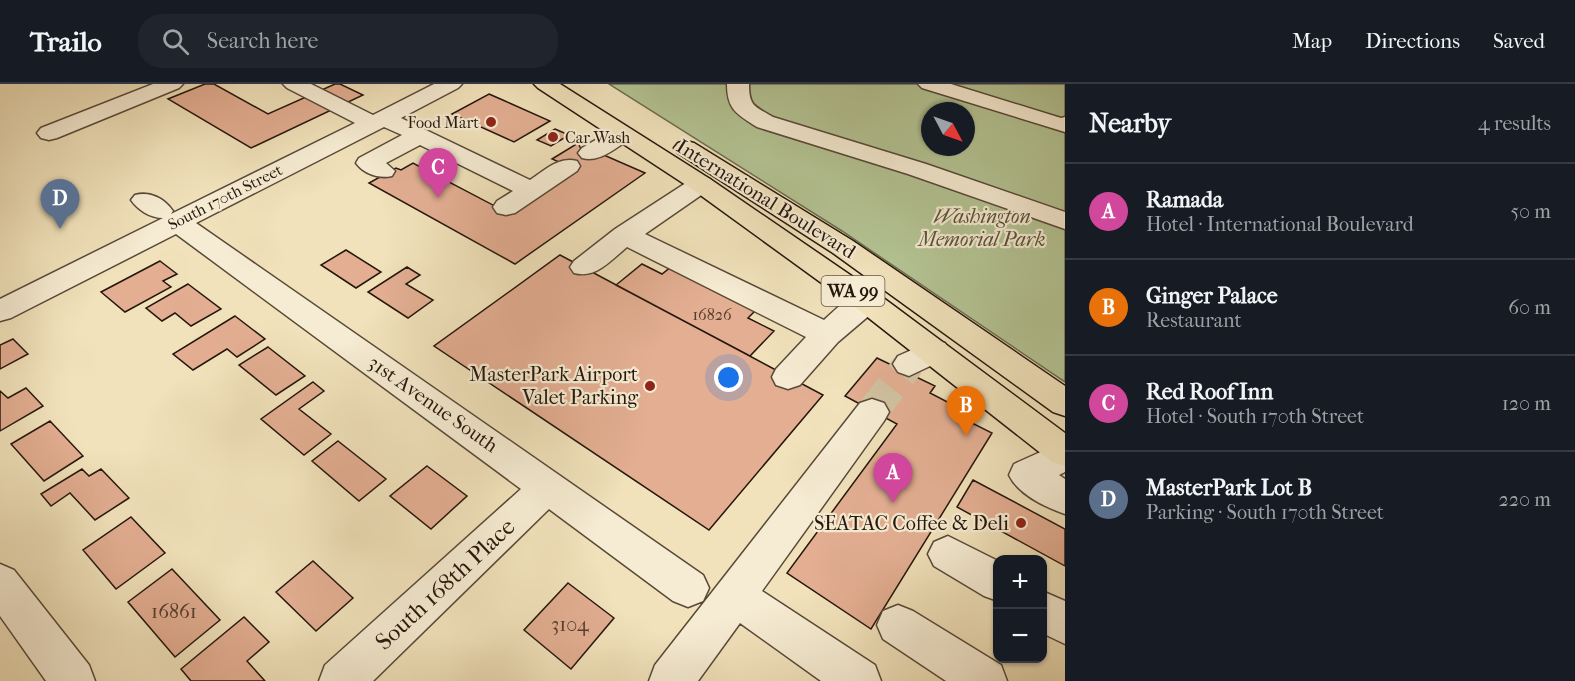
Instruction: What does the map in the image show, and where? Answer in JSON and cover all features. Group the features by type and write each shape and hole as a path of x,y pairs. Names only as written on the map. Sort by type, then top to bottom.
{"main road":[{"name":"International Boulevard","path":"545,84 700,184 867,301 921,357 1065,454"},
{"name":"International Boulevard","path":"581,84 843,247 1065,404"}],"street":[{"path":"49,133 172,84"},
{"path":"294,84 378,120 420,135 531,190"},
{"path":"738,84 738,99 742,108 765,122 917,169 1065,221"},
{"path":"929,84 1064,126"},
{"name":"South 170th Street","path":"0,311 160,211 335,132 378,120 446,85"},
{"path":"590,153 622,134"},
{"path":"383,171 368,163 420,135"},
{"path":"506,207 568,166"},
{"path":"584,267 625,235 700,184"},
{"name":"31st Avenue South","path":"160,211 549,486 688,588"},
{"path":"625,235 827,334"},
{"path":"789,377 827,334 867,301"},
{"path":"671,681 872,412"},
{"path":"1065,454 1027,475 1065,498"},
{"name":"South 168th Place","path":"341,681 549,486"},
{"path":"948,554 993,581"},
{"path":"0,583 73,681"},
{"path":"735,596 859,681"},
{"path":"1047,613 1065,624"},
{"path":"898,625 985,681"}],"green space":[{"name":"Washington Memorial Park","path":"609,84 1065,84 1065,382 842,231"}],"building":[{"path":"205,84 214,84 268,114 335,84 340,84 363,95 251,148 168,99"},
{"path":"489,94 550,121 514,142 452,114"},
{"name":"Car Wash","path":"555,129 569,135 551,146 537,140"},
{"path":"578,143 581,149 590,153 597,152 645,173 515,264 369,183 396,168 401,170 413,163 510,214 577,170 552,159"},
{"path":"346,250 381,272 356,288 321,265"},
{"name":"MasterPark Airport Valet Parking","path":"560,255 823,395 709,530 434,346"},
{"path":"160,261 177,274 163,281 171,287 125,312 101,292"},
{"path":"642,264 662,274 671,267 756,310 748,318 774,331 750,356 616,285"},
{"path":"407,267 420,275 406,284 433,300 408,318 368,292"},
{"path":"188,284 221,309 191,326 175,313 162,321 146,308"},
{"path":"235,316 265,339 237,357 227,349 193,370 173,354"},
{"path":"13,339 28,354 0,369 0,345"},
{"path":"268,347 305,376 276,395 239,365"},
{"path":"877,358 935,386 930,393 959,408 954,414 992,433 871,629 787,573 897,424 845,396"},
{"path":"313,382 324,391 299,409 331,434 304,455 261,419"},
{"path":"26,388 43,406 0,431 0,391 8,398"},
{"path":"50,421 83,456 44,481 11,444"},
{"path":"338,441 386,479 359,501 312,461"},
{"path":"427,466 467,496 431,529 390,496"},
{"path":"82,469 89,476 101,469 129,498 95,520 70,493 51,506 41,494"},
{"path":"973,480 1065,529 1065,566 1047,555 957,507"},
{"path":"131,517 165,553 116,589 83,550"},
{"path":"313,561 353,598 316,631 276,592"},
{"path":"172,569 220,620 175,657 128,602"},
{"path":"568,583 614,618 571,669 524,630"},
{"path":"244,617 269,642 247,661 265,681 191,681 181,669"}],"tunnel":[{"path":"872,412 909,364"}],"place":[{"name":"Food Mart","path":"491,122"},
{"name":"Car Wash","path":"553,137"},
{"name":"Red Roof Inn","path":"438,198"},
{"name":"MasterPark Lot B","path":"60,229"},
{"name":"MasterPark Airport Valet Parking","path":"650,386"},
{"name":"Ginger Palace","path":"966,436"},
{"name":"Ramada","path":"893,503"},
{"name":"SEATAC Coffee & Deli","path":"1021,523"}]}
